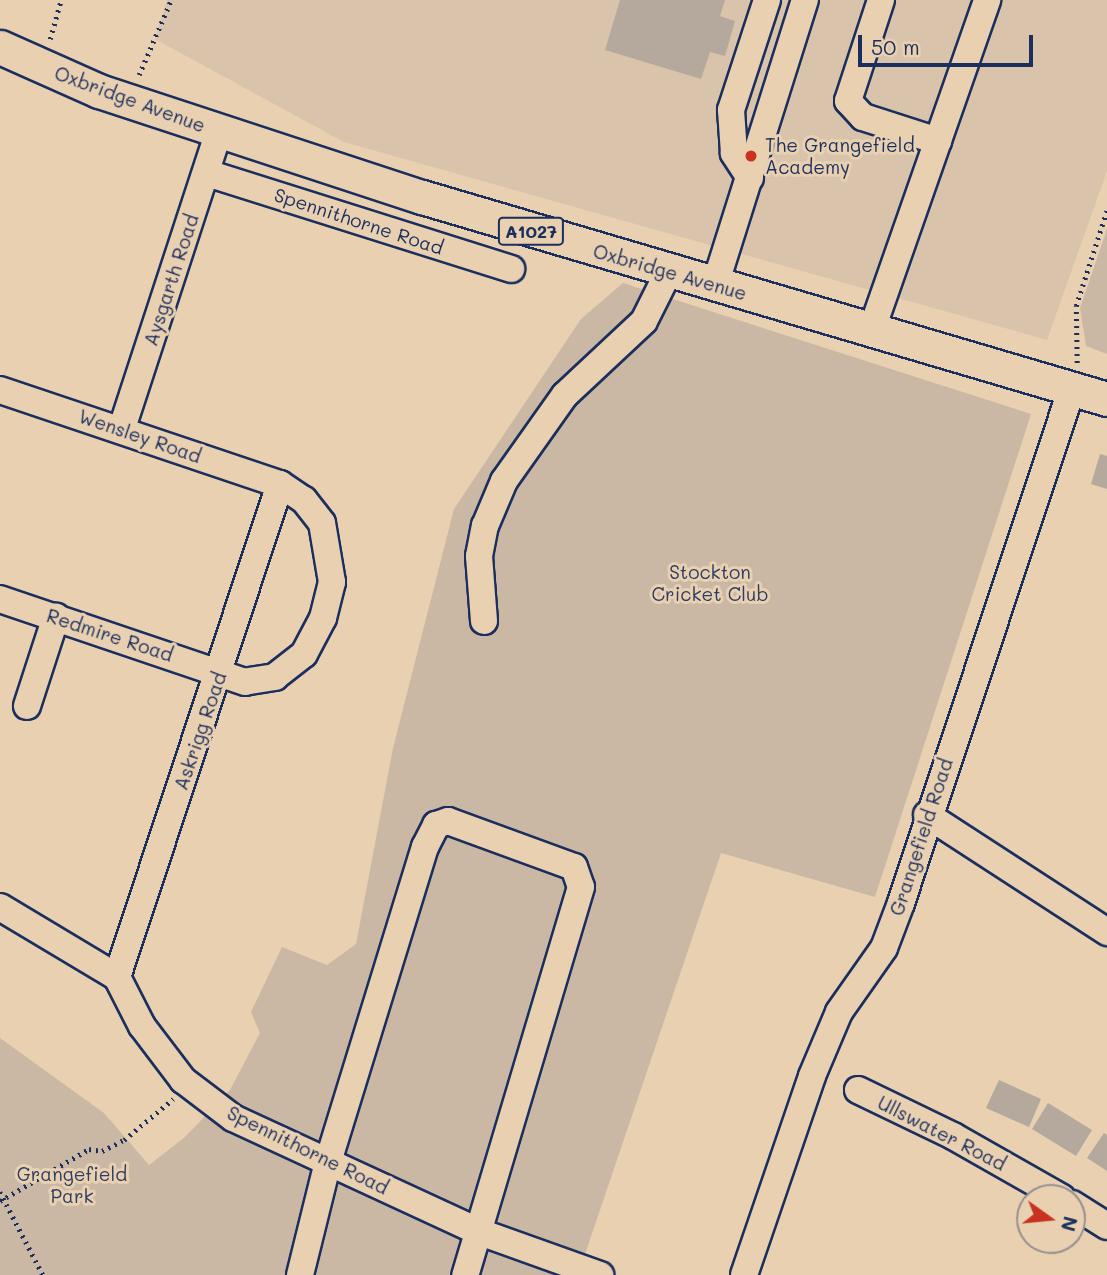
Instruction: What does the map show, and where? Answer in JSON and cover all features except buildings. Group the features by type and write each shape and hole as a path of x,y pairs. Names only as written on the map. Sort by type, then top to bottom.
{"main road":[{"name":"Oxbridge Avenue","path":"0,47 99,91 219,131 715,285 1107,399"}],"street":[{"path":"750,178 734,153 731,110 767,0"},
{"path":"715,285 805,0"},
{"path":"881,0 848,101 863,117 938,141"},
{"path":"872,329 986,0"},
{"name":"Aysgarth Road","path":"122,428 219,131"},
{"name":"Spennithorne Road","path":"207,173 510,269"},
{"path":"484,621 479,556 485,526 504,481 565,395 644,321 669,271"},
{"name":"Grangefield Road","path":"744,1275 812,1076 839,1012 884,947 1072,388"},
{"name":"Wensley Road","path":"0,390 122,428 280,484"},
{"path":"220,671 245,682 275,677 304,654 323,618 332,582 322,523 304,500 280,484"},
{"name":"Askrigg Road","path":"117,977 280,484"},
{"name":"Redmire Road","path":"0,599 220,671"},
{"path":"27,706 56,617"},
{"path":"927,815 1107,932"},
{"path":"300,1275 328,1162 425,846 436,825 448,821 574,867 580,876 580,898 477,1231 466,1275"},
{"path":"0,907 117,977"},
{"name":"Spennithorne Road","path":"117,977 142,1026 189,1085 233,1118 477,1231 600,1275"},
{"name":"Ullswater Road","path":"858,1090 953,1136 1037,1184"},
{"path":"1086,1213 1107,1226"}],"path":[{"path":"51,39 61,0"},
{"path":"139,75 171,0"},
{"path":"1072,388 1078,357 1076,306 1107,210"},
{"path":"2,1199 89,1149 102,1150 124,1140 189,1085"},
{"path":"0,1192 43,1275"}],"shaded area":[{"name":"The Grangefield Academy","path":"167,0 1107,0 1107,171 1047,340 344,142 155,39"}],"green space":[{"path":"1107,229 1107,354 1086,346 1080,308"},
{"path":"623,283 1031,414 875,897 721,853 578,1275 0,1275 0,1038 104,1113 149,1165 185,1137 230,1090 260,1033 251,1012 282,947 327,965 356,944 393,748 454,509 581,319"}],"place":[{"name":"The Grangefield Academy","path":"751,156"}],"park label":[{"name":"Stockton Cricket Club","path":"710,583"},
{"name":"Grangefield Park","path":"72,1185"}]}
